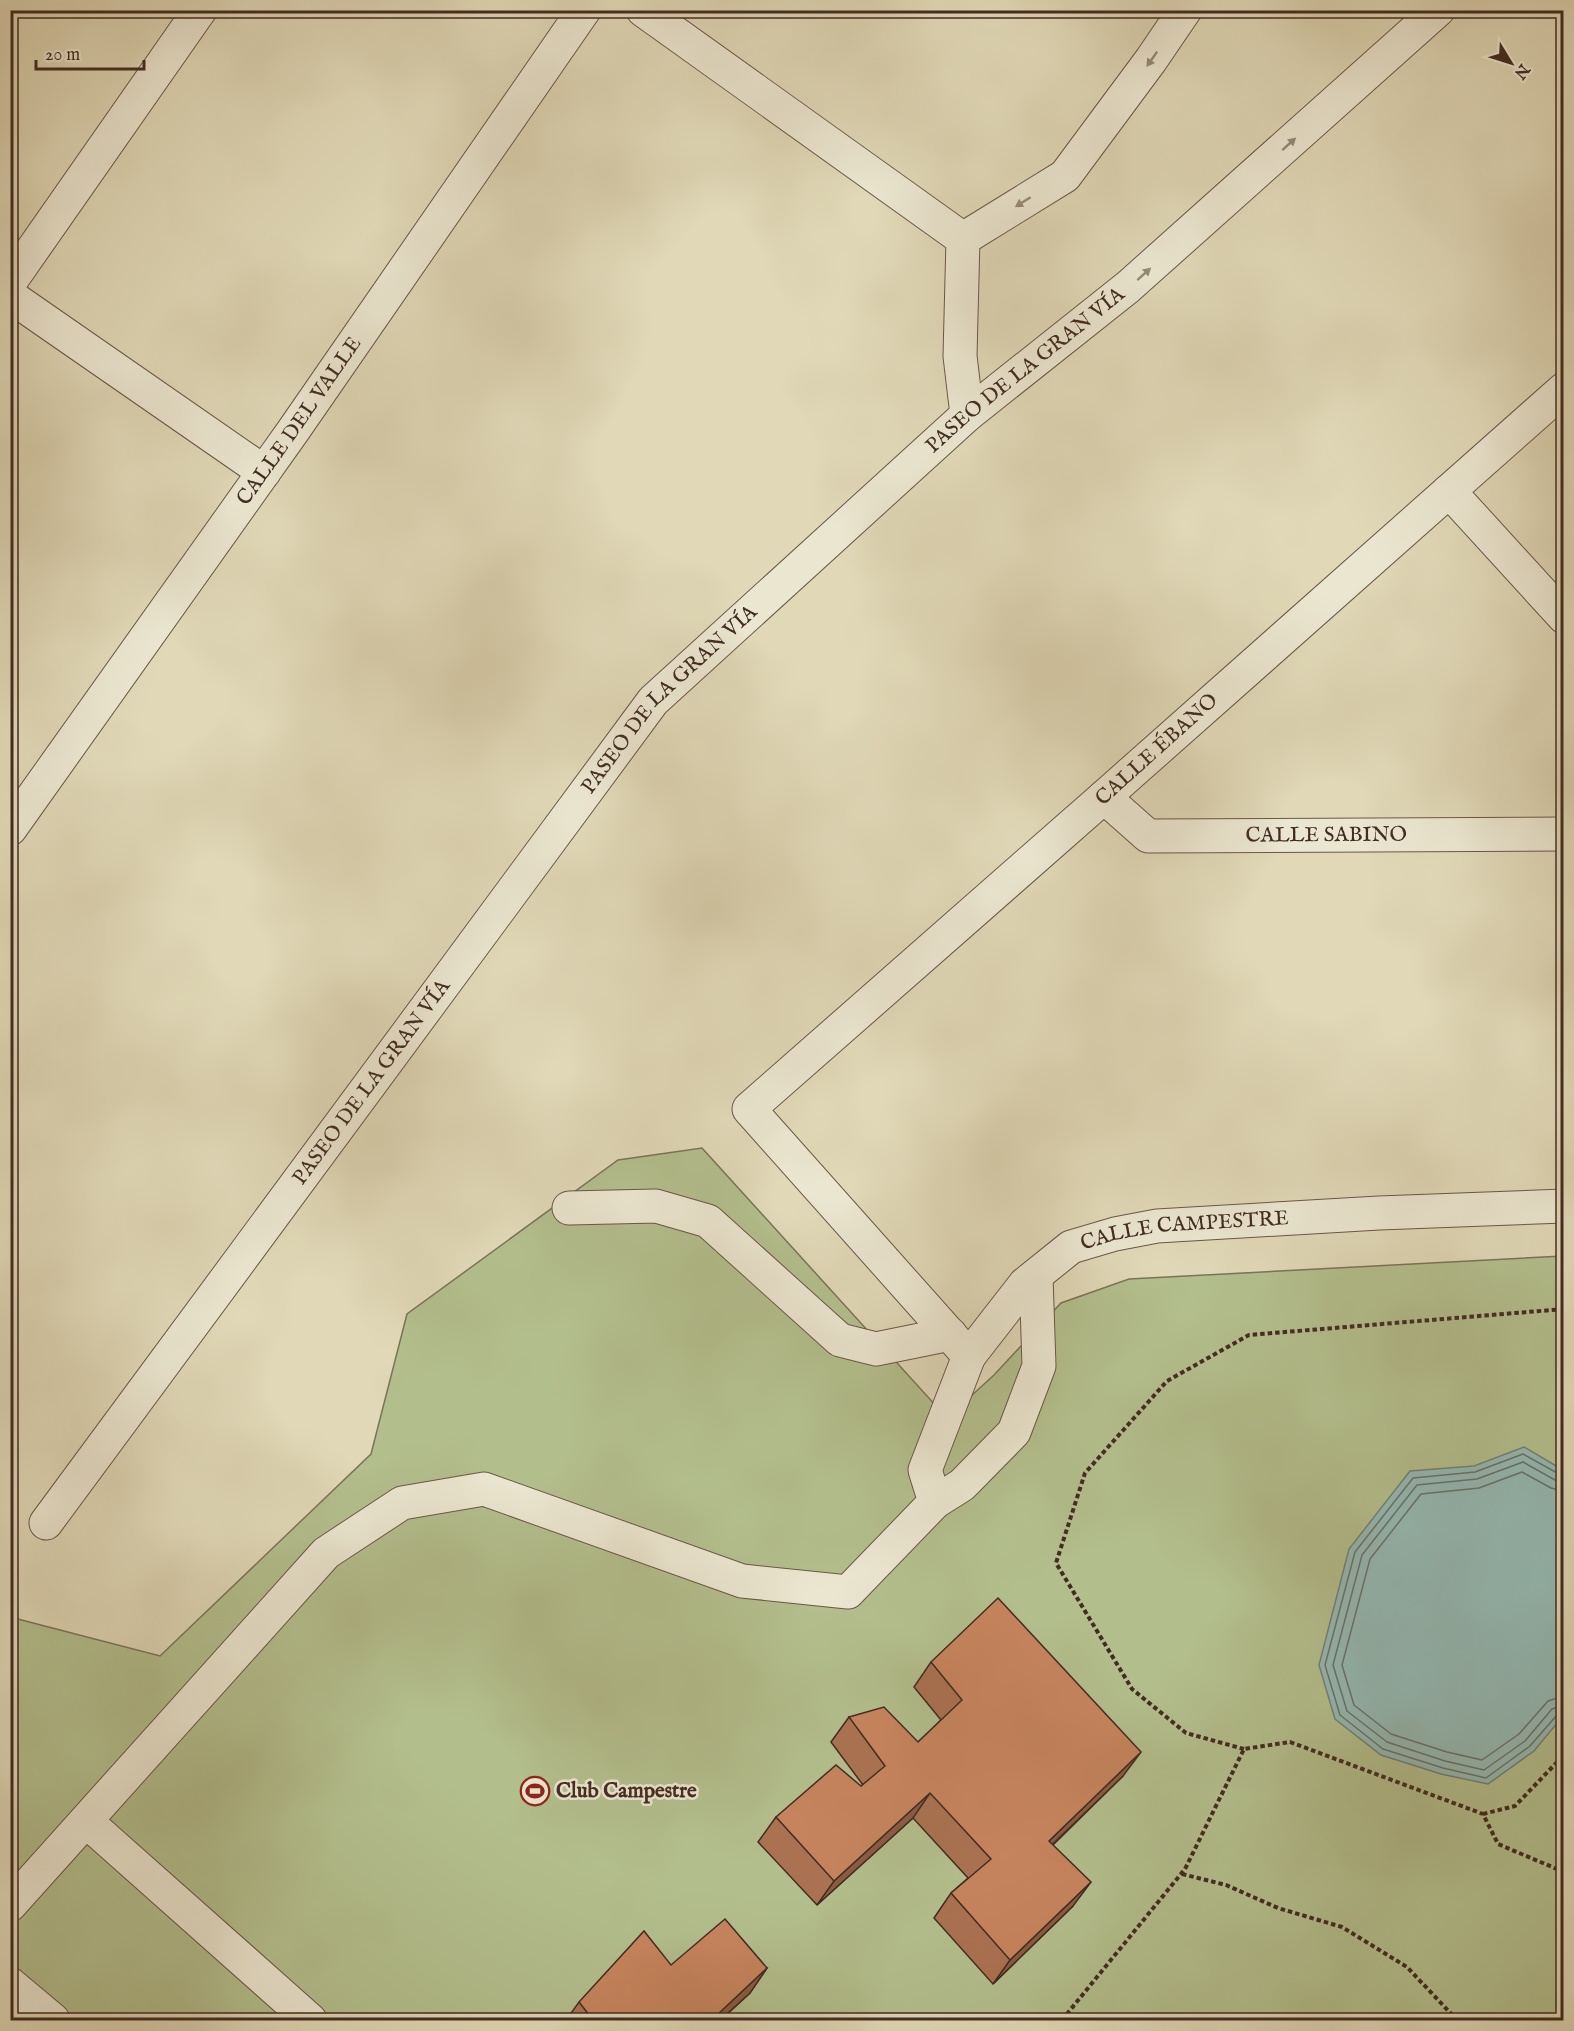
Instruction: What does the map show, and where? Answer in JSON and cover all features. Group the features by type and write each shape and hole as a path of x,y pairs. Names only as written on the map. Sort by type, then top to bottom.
{"street":[{"path":"10,282 200,10"},
{"name":"CALLE DEL VALLE","path":"10,829 264,472 584,10"},
{"path":"643,10 963,239"},
{"path":"963,239 1065,176 1185,10"},
{"name":"PASEO DE LA GRAN VÍA","path":"46,1523 653,701 967,415 1128,287 1438,10"},
{"path":"963,239 960,356 967,415"},
{"path":"10,296 264,472"},
{"name":"CALLE ÉBANO","path":"960,1345 749,1109 1563,389"},
{"path":"1449,491 1563,617"},
{"name":"CALLE SABINO","path":"1104,797 1148,836 1563,834"},
{"path":"569,1208 656,1206 708,1221 840,1340 876,1349 960,1345"},
{"name":"CALLE CAMPESTRE","path":"935,1502 925,1470 960,1345 1026,1284 1071,1247 1114,1234 1156,1226 1563,1206"},
{"path":"10,1905 326,1553 402,1503 484,1489 742,1581 849,1592 935,1502 963,1485 1014,1432 1039,1366 1036,1276"},
{"path":"86,1821 310,2020"},
{"path":"10,1984 53,2020"}],"path":[{"path":"1563,1309 1249,1335 1167,1381 1085,1473 1056,1563 1132,1689 1186,1733 1244,1749 1290,1742 1483,1814 1515,1806 1561,1758 1563,1753"},
{"path":"1062,2020 1182,1874 1244,1749"},
{"path":"1483,1814 1498,1844 1563,1872"},
{"path":"1182,1874 1226,1885 1278,1908 1342,1927 1407,1967 1457,2020"}],"green space":[{"path":"702,1148 947,1418 994,1375 1061,1303 1129,1279 1563,1256 1563,2020 11,2020 10,1617 160,1656 371,1454 407,1314 618,1160"}],"water":[{"path":"1524,1447 1563,1470 1563,1716 1534,1751 1488,1784 1441,1774 1381,1755 1335,1719 1319,1665 1349,1549 1410,1471 1474,1466"}],"building":[{"path":"998,1598 1141,1752 1049,1841 1091,1882 1010,1960 951,1893 991,1859 930,1793 834,1881 776,1817 836,1765 861,1786 885,1766 849,1717 884,1707 918,1742 962,1700 931,1662"},
{"path":"725,1919 767,1968 717,2015 722,2020 593,2020 579,2002 644,1931 671,1965"}],"place":[{"name":"Club Campestre","path":"535,1791"}]}
